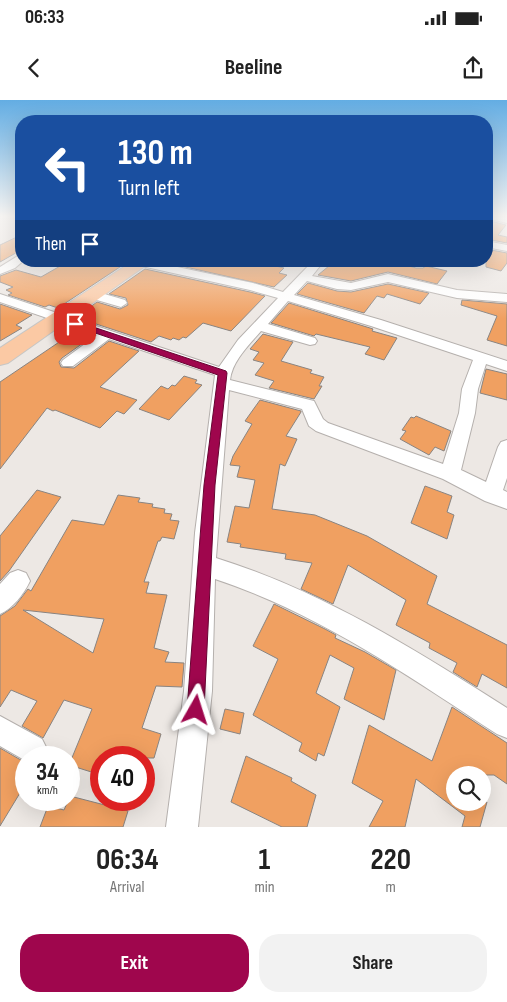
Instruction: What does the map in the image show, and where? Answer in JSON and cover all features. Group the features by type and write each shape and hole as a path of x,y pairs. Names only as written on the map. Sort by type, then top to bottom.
{"highway":[{"path":"0,358 135,267"}],"street":[{"path":"0,271 15,262"},
{"path":"164,267 285,296 376,323 507,366"},
{"path":"182,827 198,691 210,485 223,378 234,354 312,267"},
{"path":"315,267 350,287 362,286 384,277 457,294 507,298"},
{"path":"94,295 121,303"},
{"path":"0,298 107,334 223,378 308,405 312,409 315,422 322,427 450,474 500,498 507,448"},
{"path":"258,326 310,341"},
{"path":"68,364 107,334"},
{"path":"450,474 467,414 470,389 481,358"},
{"path":"206,565 291,597 346,626 408,661 507,724"},
{"path":"0,602 18,581"},
{"path":"0,730 27,746"}],"building":[{"path":"0,251 15,251 15,253 0,262"},
{"path":"493,251 507,253 507,263 501,271 486,267 493,267"},
{"path":"58,267 120,267 58,308 49,305 45,307 8,295 12,293 6,290 13,287 0,282 0,276 16,270 41,277"},
{"path":"186,267 284,268 279,273 287,275 274,287"},
{"path":"328,267 430,267 447,271 437,284 388,272 351,281 318,275"},
{"path":"145,269 265,296 231,331 203,323 186,338 183,337 179,340 173,338 171,340 159,336 151,342 87,321 82,313 97,302 120,309 128,305 126,298 109,294"},
{"path":"308,283 337,291 351,292 388,284 429,293 420,304 387,294 384,298 377,296 364,313 297,294"},
{"path":"462,300 507,304 507,346 487,340 497,316 461,305"},
{"path":"289,303 397,338 384,360 365,354 370,347 316,334 314,336 271,323"},
{"path":"0,304 32,315 16,325 22,328 0,341"},
{"path":"77,330 93,336 62,358 59,362 61,367 74,368 109,341 139,351 100,387 137,400 124,414 117,411 100,428 47,408 0,469 0,382"},
{"path":"263,334 293,342 281,361 312,370 310,373 324,377 319,386 322,386 314,399 269,388 274,381 255,375 264,363 253,360 259,352 250,349"},
{"path":"486,369 507,374 507,400 480,393"},
{"path":"184,376 197,380 195,383 202,385 169,420 139,409 161,386 168,389 172,385 175,386"},
{"path":"260,400 301,411 286,436 297,439 285,466 280,464 272,509 315,515 367,536 437,576 427,604 507,645 507,688 482,674 477,687 453,672 457,663 429,648 430,643 396,625 406,600 348,565 333,604 301,589 312,563 285,559 286,554 240,547 241,544 227,542 235,506 249,508 255,480 237,477 240,466 230,465 233,456 252,424 245,421"},
{"path":"416,416 451,431 444,451 435,447 429,455 400,439 406,431 402,430 411,417 414,418"},
{"path":"425,486 452,496 447,512 454,515 447,539 411,523"},
{"path":"37,490 61,497 0,581 0,536"},
{"path":"118,495 140,498 138,502 153,504 152,507 165,509 164,513 172,514 170,520 179,521 174,539 162,537 158,541 144,582 149,582 146,593 167,595 154,648 169,652 165,662 184,663 182,687 156,686 142,728 161,734 155,755 155,746 90,746 90,772 80,768 80,746 77,746 92,709 64,700 43,738 22,726 37,701 11,690 0,707 0,616 15,606 28,589 31,591 72,520 104,525","holes":["23,610 104,619 93,653"]},
{"path":"274,604 325,629 336,635 335,638 365,652 396,670 384,720 344,699 354,668 330,655 316,693 340,707 324,756 318,753 316,761 299,751 302,743 253,715 278,659 253,646"},
{"path":"452,707 507,743 507,784 491,775 491,766 446,766 446,802 416,779 405,827 369,827 383,801 352,783 369,725 432,761"},
{"path":"225,709 244,713 240,734 220,729"},
{"path":"0,748 15,757 15,801 0,826"},
{"path":"246,756 292,778 291,781 316,795 307,827 282,827 231,802"},
{"path":"80,799 90,801 90,811 128,811 123,827 40,827 46,811 80,811"},
{"path":"458,811 484,811 480,827 462,827 465,816"}],"route":[{"path":"75,324 223,373 206,533 206,565 196,710"}]}
